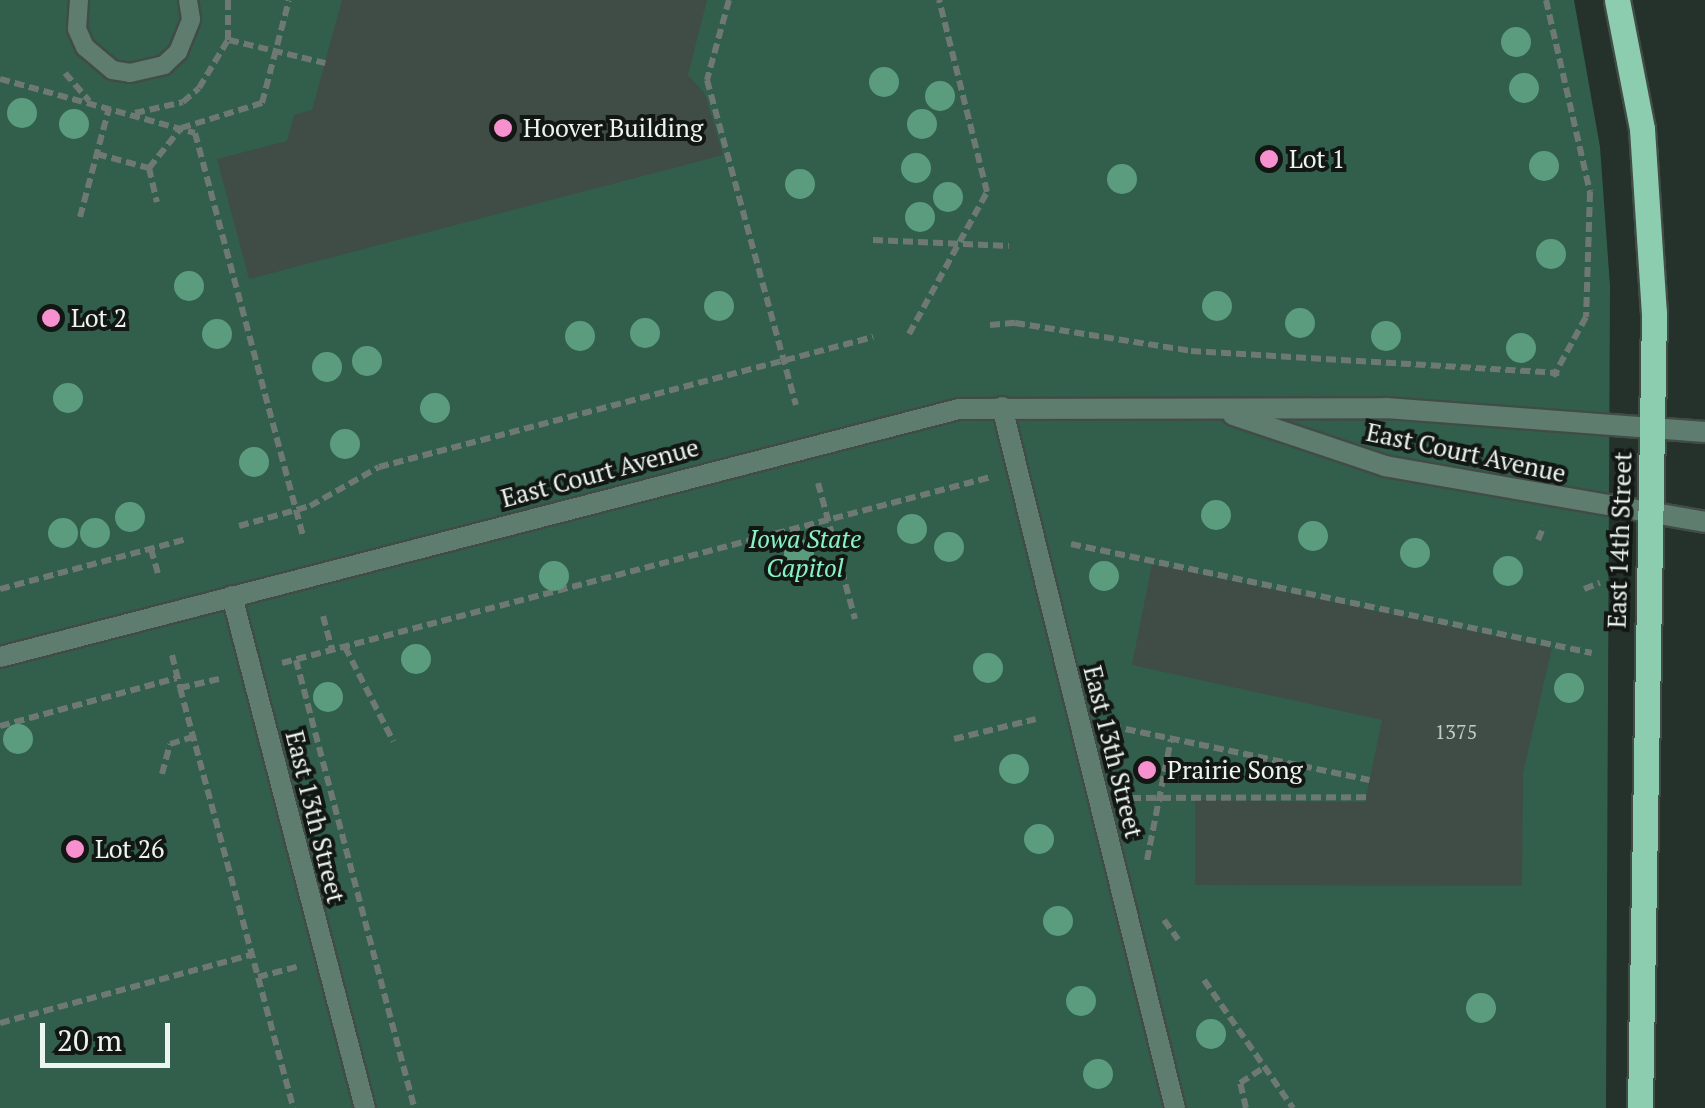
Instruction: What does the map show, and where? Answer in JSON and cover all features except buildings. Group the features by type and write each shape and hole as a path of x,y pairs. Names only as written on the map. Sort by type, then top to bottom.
{"main road":[{"name":"East 14th Street","path":"1617,0 1642,129 1650,222 1653,428 1642,1100"}],"street":[{"name":"East Court Avenue","path":"0,657 918,416 1002,407 1386,408 1705,432"},
{"name":"East 13th Street","path":"1002,407 1175,1108"},
{"name":"East Court Avenue","path":"1222,410 1385,466 1705,522"},
{"name":"East 13th Street","path":"232,596 365,1108"}],"lane":[{"path":"78,0 77,28 84,46 112,70 130,73 148,72 178,52 191,19 188,0"}],"path":[{"path":"149,168 181,128 262,103 289,0"},
{"path":"730,0 707,80 796,405"},
{"path":"908,334 987,192 939,0"},
{"path":"990,325 1015,323 1191,351 1555,374 1586,317 1590,192 1546,0"},
{"path":"228,40 325,63"},
{"path":"0,78 195,133 303,536"},
{"path":"80,218 109,108"},
{"path":"97,154 149,168"},
{"path":"149,168 157,202"},
{"path":"873,240 1009,246"},
{"path":"239,526 296,510 379,467 784,357 874,337"},
{"path":"278,664 992,476"},
{"path":"818,483 855,619"},
{"path":"1538,540 1544,525"},
{"path":"0,589 186,539"},
{"path":"1071,544 1592,653"},
{"path":"152,549 158,574"},
{"path":"1584,589 1600,583"},
{"path":"323,616 332,650"},
{"path":"345,647 393,742"},
{"path":"172,654 293,1108"},
{"path":"296,660 414,1108"},
{"path":"0,726 177,678"},
{"path":"180,688 226,678"},
{"path":"954,738 1036,719"},
{"path":"1111,726 1369,780"},
{"path":"162,774 170,744 193,737"},
{"path":"1146,866 1172,738"},
{"path":"1130,798 1366,797"},
{"path":"0,1024 251,955"},
{"path":"258,977 301,965"},
{"path":"1204,980 1293,1108"},
{"path":"1246,1108 1240,1083 1265,1067"}],"green space":[{"name":"Iowa State Capitol","path":"0,0 1574,0 1600,147 1610,286 1606,1108 0,1108"}],"place":[{"name":"Hoover Building","path":"503,128"},
{"name":"Lot 1","path":"1269,159"},
{"name":"Lot 2","path":"51,318"},
{"name":"Prairie Song","path":"1147,770"},
{"name":"Lot 26","path":"75,849"}]}
